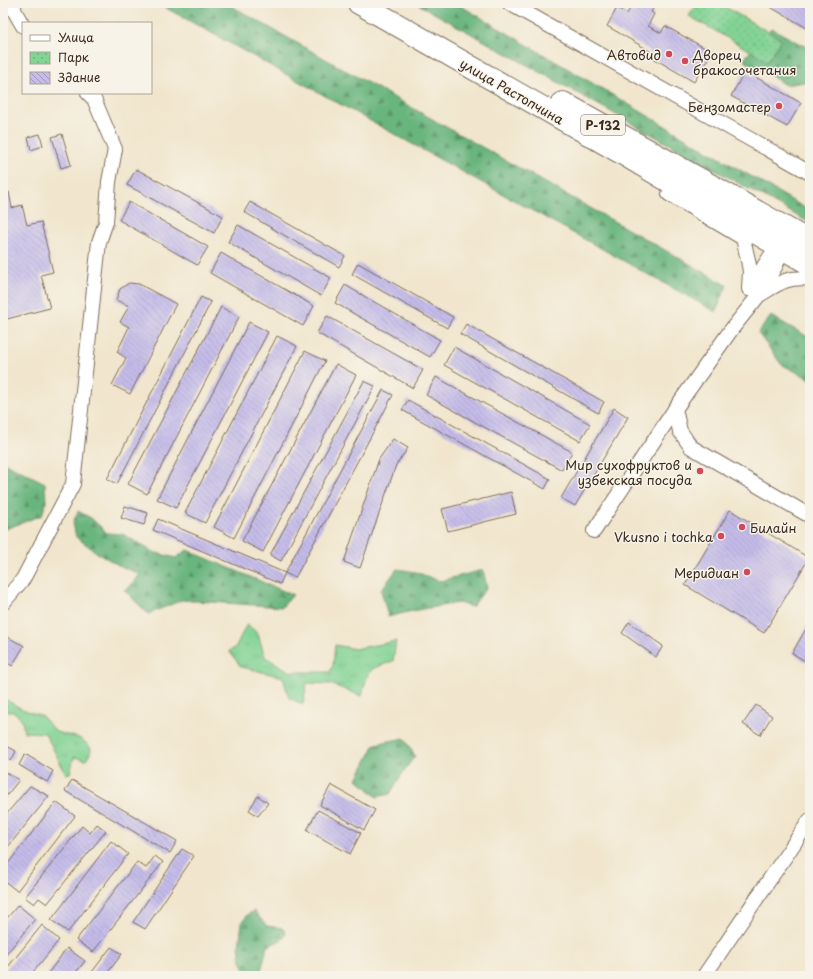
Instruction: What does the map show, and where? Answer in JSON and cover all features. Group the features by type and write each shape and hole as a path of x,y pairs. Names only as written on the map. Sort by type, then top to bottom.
{"highway":[{"name":"улица Растопчина","path":"359,3 620,152 755,225 810,242"},
{"name":"улица Растопчина","path":"386,3 712,186 781,247 810,264"}],"street":[{"path":"13,3 15,12 22,24"},
{"path":"509,3 810,173"},
{"path":"3,604 23,579 73,484 99,242 106,222 109,182 115,149 94,99 89,94"},
{"path":"754,292 748,260 755,225"},
{"path":"594,531 675,409 731,330 754,292 776,265 780,257 781,247 810,247"},
{"path":"754,292 786,280 800,278 810,279"},
{"path":"675,409 680,431 692,447"},
{"path":"659,434 670,435 810,516"},
{"path":"704,976 810,820"}],"green space":[{"path":"157,3 226,3 727,285 716,312"},
{"path":"416,3 456,3 810,211 810,223"},
{"path":"697,3 718,3 781,39 768,61 689,16"},
{"path":"771,28 810,49 810,81 785,85 762,70 754,69 743,59"},
{"path":"771,316 810,338 810,379 781,364 758,333"},
{"path":"3,462 45,483 46,502 42,515 3,530"},
{"path":"78,511 91,518 107,533 123,534 153,552 176,558 187,550 293,595 282,607 182,600 148,614 124,590 129,588 140,574 120,566 99,554 76,537 73,523"},
{"path":"397,569 416,572 440,581 483,570 487,587 472,607 458,603 388,617 381,590"},
{"path":"247,624 258,634 265,657 291,672 330,672 333,665 335,645 355,649 396,641 393,661 372,669 366,680 362,696 330,684 307,683 303,704 289,698 283,677 241,667 229,651 235,648"},
{"path":"3,698 22,709 42,716 56,732 79,738 91,748 90,754 86,760 74,757 70,773 66,774 45,733 24,732 22,720 14,712 3,711"},
{"path":"404,738 415,756 390,794 377,797 357,779 375,744"},
{"path":"254,911 267,926 282,928 286,933 283,939 267,947 260,975 248,976 241,961 239,945 242,923 248,914"}],"building":[{"path":"633,3 656,3 651,12 654,14 648,26 661,33 665,26 712,52 694,82 648,55 650,51 607,26 617,8 627,14"},
{"path":"763,3 810,3 810,30 807,28"},
{"path":"745,71 801,103 787,127 731,96"},
{"path":"40,134 43,146 31,150 28,137"},
{"path":"62,134 71,165 61,168 52,137"},
{"path":"136,169 223,216 214,233 127,185"},
{"path":"9,192 12,208 22,205 27,225 41,222 53,272 41,275 50,308 3,320 3,194"},
{"path":"129,202 208,247 197,265 119,220"},
{"path":"250,202 345,256 339,267 244,212"},
{"path":"238,225 331,278 321,296 228,242"},
{"path":"221,253 314,306 303,326 210,273"},
{"path":"358,263 453,317 447,328 352,274"},
{"path":"129,283 139,284 176,304 130,394 112,385 126,358 117,352 129,327 120,322 129,306 116,300 120,289"},
{"path":"345,285 440,340 430,357 335,303"},
{"path":"201,297 211,302 117,484 107,479"},
{"path":"221,307 239,317 147,494 128,484"},
{"path":"327,316 423,370 413,388 317,333"},
{"path":"249,322 268,332 176,508 157,499"},
{"path":"466,324 604,402 598,413 460,334"},
{"path":"277,336 297,346 205,523 185,513"},
{"path":"454,347 590,424 580,441 444,365"},
{"path":"305,351 325,361 234,538 214,527"},
{"path":"336,364 356,375 263,552 242,541"},
{"path":"436,377 572,452 562,470 426,395"},
{"path":"364,381 375,386 281,561 270,555"},
{"path":"383,390 393,395 295,578 285,573"},
{"path":"408,400 550,479 545,489 402,410"},
{"path":"614,408 628,417 575,506 561,498"},
{"path":"393,439 408,448 396,465 360,568 344,562 379,459"},
{"path":"511,492 516,514 448,531 442,509"},
{"path":"125,506 148,513 144,525 121,518"},
{"name":"Меридиан","path":"730,510 809,558 764,633 685,585"},
{"path":"158,519 285,573 280,584 153,530"},
{"path":"629,622 663,646 656,657 622,633"},
{"path":"810,622 810,664 792,653"},
{"path":"4,635 24,646 12,666 3,660"},
{"path":"756,705 772,716 760,735 743,724"},
{"path":"3,744 16,751 11,761 3,756"},
{"path":"25,754 53,771 47,782 19,765"},
{"path":"3,771 19,780 3,800"},
{"path":"72,780 177,841 170,853 65,791"},
{"path":"331,785 375,810 364,830 320,805"},
{"path":"30,786 49,796 3,853 3,818"},
{"path":"258,796 268,803 258,816 249,810"},
{"path":"56,802 75,816 17,891 3,880 3,870"},
{"path":"318,810 361,833 350,854 307,830"},
{"path":"97,824 106,831 47,904 39,898 34,904 25,897 82,826 90,833"},
{"path":"111,841 128,854 68,932 51,920"},
{"path":"182,849 194,856 145,929 133,922"},
{"path":"155,856 163,862 93,952 76,940 137,862 146,868"},
{"path":"18,905 35,919 3,958 3,923"},
{"path":"42,925 59,940 30,976 3,976 3,973"},
{"path":"111,947 122,954 105,976 89,976"},
{"path":"67,948 85,961 73,976 46,976"}],"place":[{"name":"Автовид","path":"669,54"},
{"name":"Дворец бракосочетания","path":"685,61"},
{"name":"Бензомастер","path":"779,106"},
{"name":"Мир сухофруктов и узбекская посуда","path":"700,471"},
{"name":"Билайн","path":"742,527"},
{"name":"Vkusno i tochka","path":"721,536"},
{"name":"Меридиан","path":"747,572"}]}
